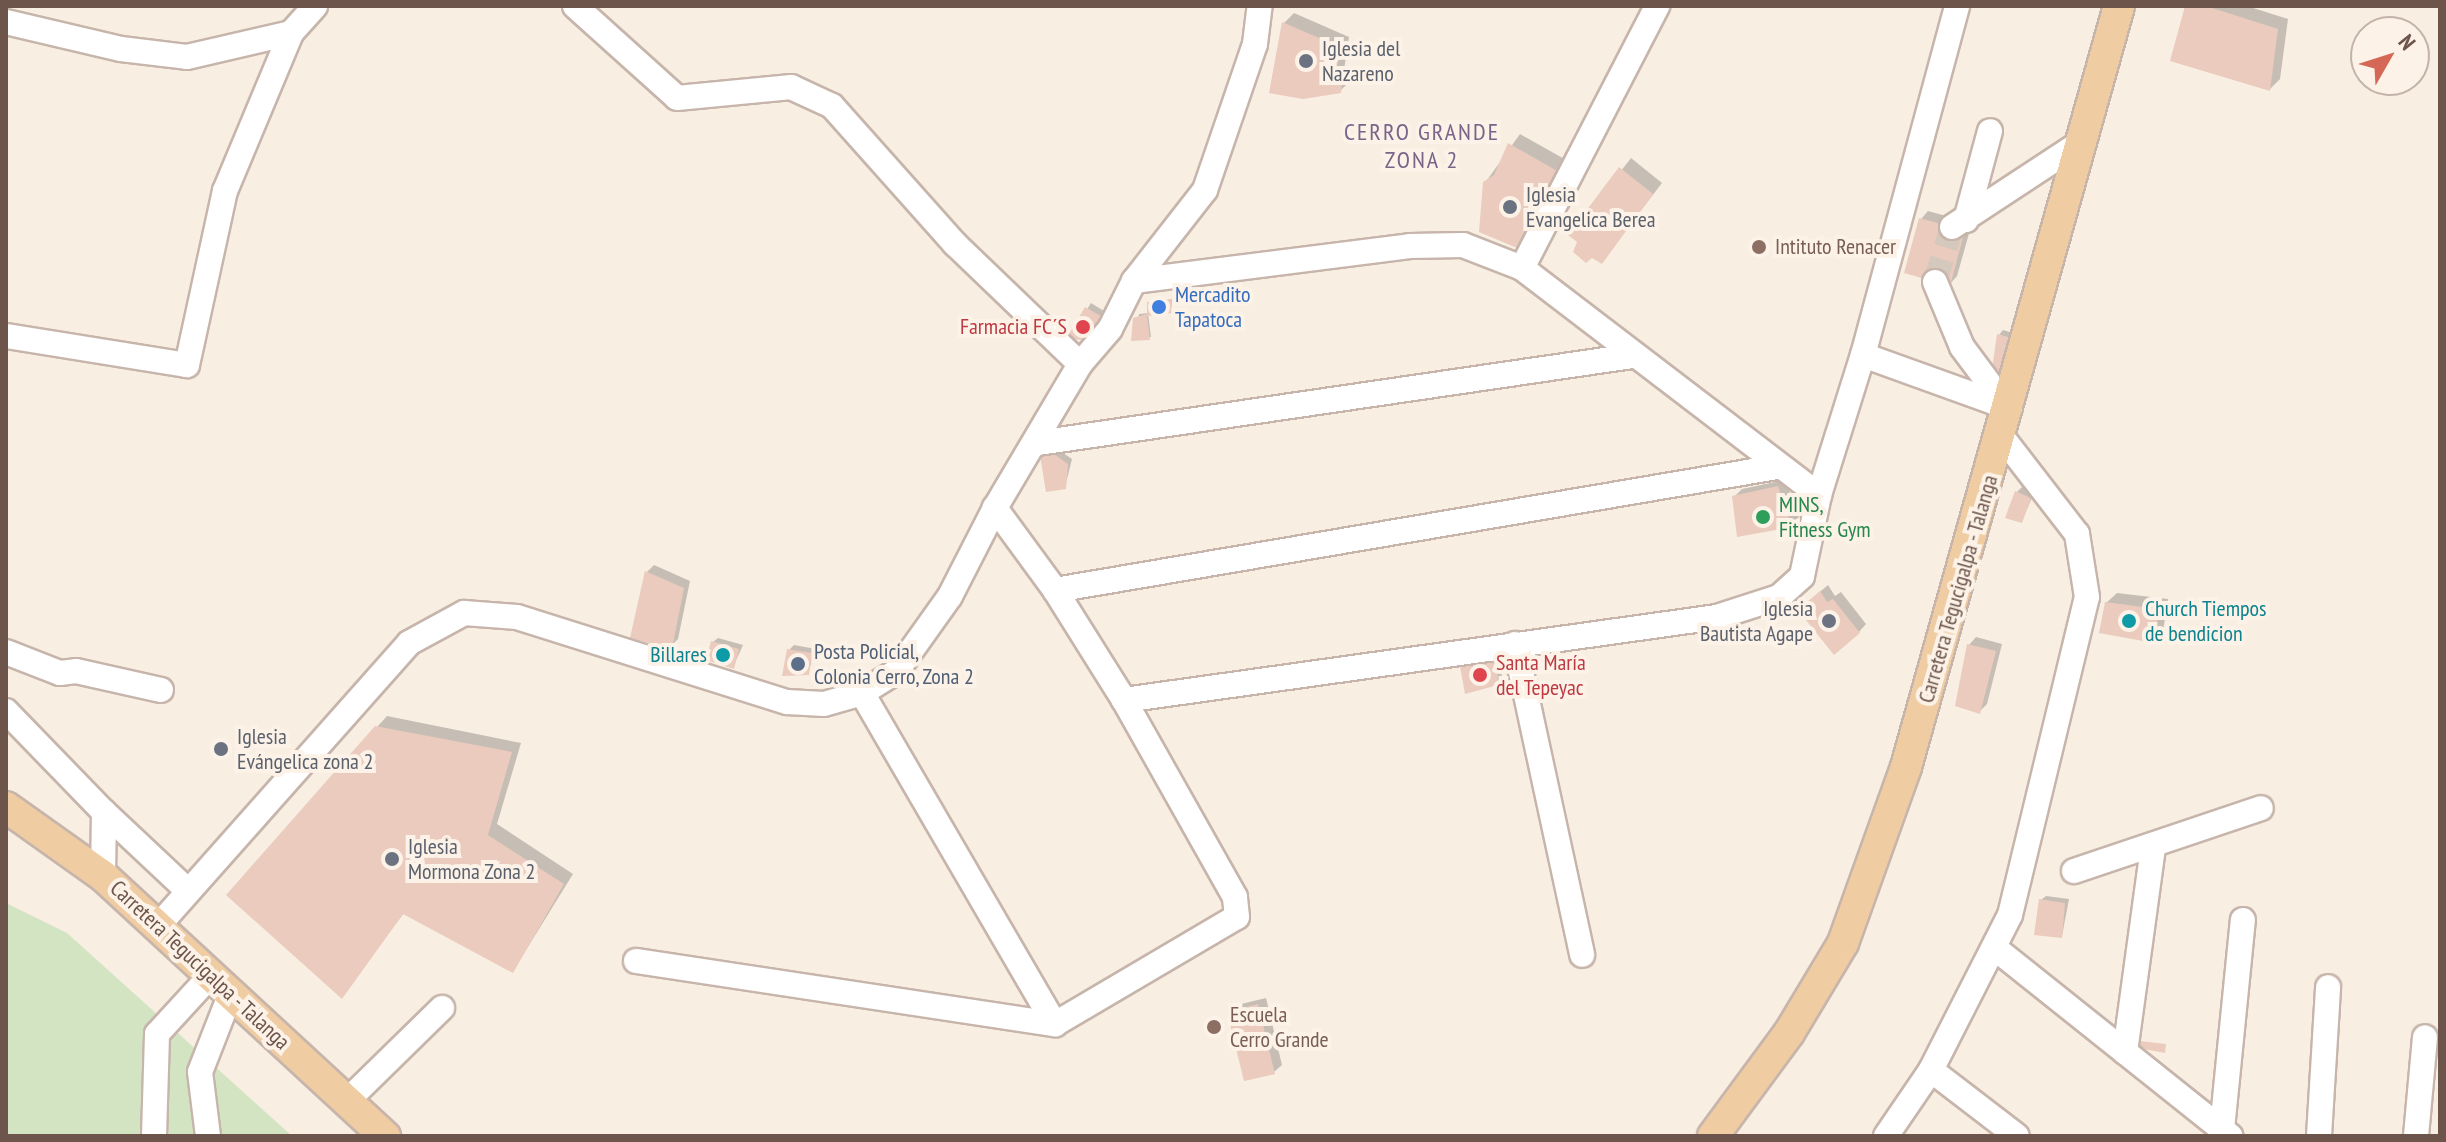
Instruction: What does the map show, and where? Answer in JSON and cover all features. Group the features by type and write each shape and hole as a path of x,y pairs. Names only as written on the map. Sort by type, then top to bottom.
{"main road":[{"name":"Carretera Tegucigalpa - Talanga","path":"1713,1136 1789,1033 1843,943 1906,767 2002,437 2119,6"},
{"name":"Carretera Tegucigalpa - Talanga","path":"6,807 103,876 385,1136"}],"street":[{"path":"6,336 187,365 225,191 291,33 315,6"},
{"path":"575,6 677,98 791,87 832,106 955,244 1080,364"},
{"path":"158,926 409,643 464,613 517,617 787,702 824,704 862,693 896,672 935,618 995,508 1038,443 1080,364 1110,329 1134,281 1205,190 1255,44 1260,6"},
{"path":"1522,268 1657,6"},
{"path":"1124,700 1717,617 1779,597 1802,576 1819,495 1863,355 1957,6"},
{"path":"6,22 121,49 187,57 291,33"},
{"path":"1990,131 1959,223 2083,141"},
{"path":"1134,281 1410,246 1463,245 1522,268 1777,467 1819,495"},
{"path":"1935,282 1962,347 1994,390 2011,404"},
{"path":"1863,355 2011,404"},
{"path":"1038,443 1632,356"},
{"path":"1886,1136 1931,1070 1996,949 2053,751 2087,597 2077,534 2002,437"},
{"path":"1055,590 1777,467"},
{"path":"636,961 1055,1024 1237,917 1235,897 1124,700 1055,590 995,508"},
{"path":"1515,644 1582,955"},
{"path":"6,652 60,673 76,671 161,690"},
{"path":"862,693 1055,1024"},
{"path":"6,711 104,812 188,891"},
{"path":"2074,871 2153,848 2261,808"},
{"path":"103,876 104,812"},
{"path":"2125,1052 2153,848"},
{"path":"2226,1132 2243,920"},
{"path":"1996,949 2226,1132"},
{"path":"154,1136 157,1034 221,984"},
{"path":"208,1136 200,1072 221,984"},
{"path":"2319,1136 2328,987"},
{"path":"347,1101 442,1008"},
{"path":"2416,1136 2425,1037"},
{"path":"1931,1070 2017,1136"}],"green space":[{"path":"6,903 67,933 292,1136 6,1136"}],"building":[{"path":"2185,6 2206,6 2278,29 2270,91 2170,61"},
{"name":"Iglesia del Nazareno","path":"1282,22 1340,47 1335,80 1342,81 1341,93 1303,99 1269,93"},
{"name":"Iglesia Evangelica Berea","path":"1508,143 1559,172 1517,248 1479,232 1483,182 1494,175"},
{"path":"1619,167 1653,194 1602,264 1592,258 1586,263 1573,252 1577,242 1568,235"},
{"path":"1919,218 1965,230 1950,286 1904,273"},
{"path":"1171,299 1172,313 1147,316 1150,340 1131,341 1133,318 1147,314 1147,302"},
{"name":"Farmacia FC´S","path":"1085,307 1101,316 1085,340 1066,339"},
{"path":"1997,334 2012,338 2006,379 1991,376"},
{"path":"1038,443 1068,464 1066,489 1046,492"},
{"name":"MINS, Fitness Gym","path":"1778,486 1792,527 1737,537 1732,496"},
{"path":"2015,491 2031,498 2022,523 2005,518"},
{"path":"645,571 684,588 672,649 630,638"},
{"name":"Iglesia Bautista Agape","path":"1820,591 1827,602 1833,599 1860,633 1834,655 1798,610"},
{"name":"Church Tiempos de bendicion","path":"2105,602 2159,609 2154,643 2099,633"},
{"name":"Billares","path":"711,641 739,649 734,669 706,660"},
{"path":"1967,644 1996,651 1980,714 1955,706"},
{"name":"Posta Policial, Colonia Cerro, Zona 2","path":"787,649 812,653 809,675 782,676"},
{"name":"Santa María del Tepeyac","path":"1497,660 1498,685 1465,694 1460,666"},
{"name":"Iglesia Mormona Zona 2","path":"375,726 512,752 488,835 564,884 513,973 403,914 342,999 226,895"},
{"path":"2039,899 2065,903 2062,938 2034,935"},
{"path":"1258,1004 1275,1074 1244,1081 1227,1012"},
{"path":"2139,1041 2166,1044 2165,1053 2138,1048"}],"tunnel":[{"path":"1935,282 1952,227"}],"place":[{"name":"Iglesia del Nazareno","path":"1306,61"},
{"name":"Iglesia Evangelica Berea","path":"1510,207"},
{"name":"Intituto Renacer","path":"1759,247"},
{"name":"Mercadito Tapatoca","path":"1159,307"},
{"name":"Farmacia FC´S","path":"1083,327"},
{"name":"MINS, Fitness Gym","path":"1763,517"},
{"name":"Iglesia Bautista Agape","path":"1829,621"},
{"name":"Church Tiempos de bendicion","path":"2129,621"},
{"name":"Billares","path":"723,655"},
{"name":"Posta Policial, Colonia Cerro, Zona 2","path":"798,664"},
{"name":"Santa María del Tepeyac","path":"1480,675"},
{"name":"Iglesia Evángelica zona 2","path":"221,749"},
{"name":"Iglesia Mormona Zona 2","path":"392,859"},
{"name":"Escuela Cerro Grande","path":"1214,1027"}],"district":[{"name":"CERRO GRANDE ZONA 2","path":"1422,146"}]}
